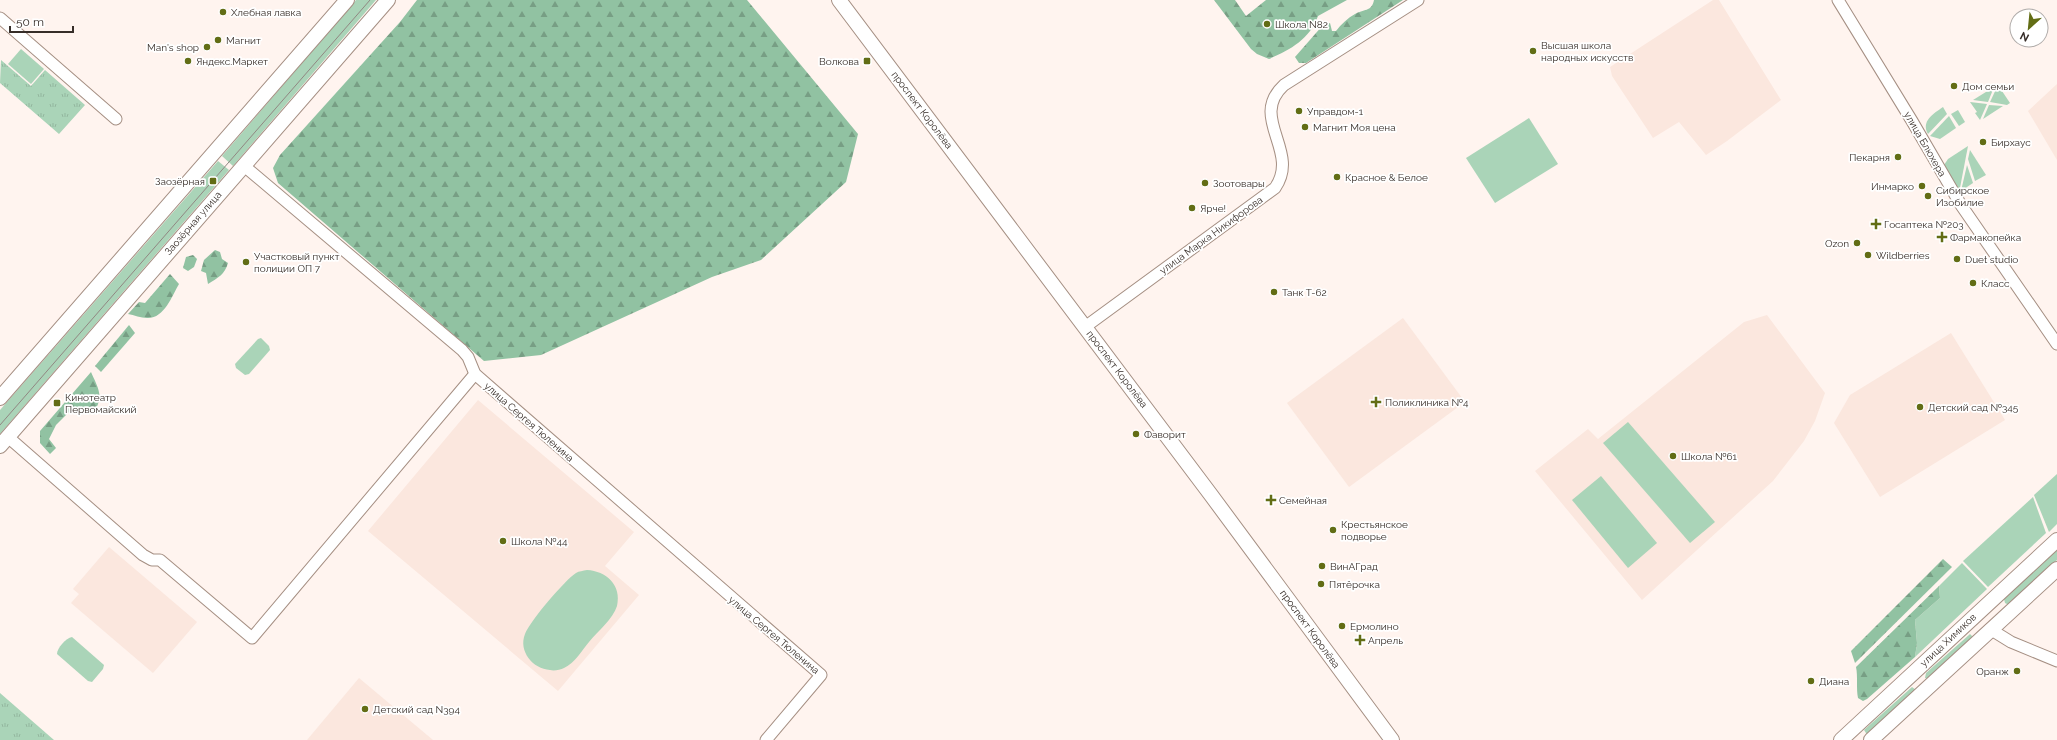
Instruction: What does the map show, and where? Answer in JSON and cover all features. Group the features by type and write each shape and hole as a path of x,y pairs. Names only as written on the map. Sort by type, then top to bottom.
{"main road":[{"path":"0,398 294,64 347,0"},
{"name":"Заозёрная улица","path":"4,442 243,165 388,0"},
{"name":"проспект Королёва","path":"839,0 1085,327 1392,740"},
{"name":"улица Химиков","path":"1844,739 1909,676 2057,540"},
{"name":"улица Химиков","path":"1871,740 2057,569"},
{"path":"1976,614 1990,629"},
{"path":"1909,676 1924,691"}],"street":[{"name":"улица Марка Никифорова","path":"1085,327 1275,188 1280,178 1283,165 1283,155 1272,124 1271,113 1275,94 1284,85 1418,0"},
{"name":"улица Блюхера","path":"1838,0 1912,121 1961,205 2057,344"},
{"path":"0,18 116,119"},
{"name":"улица Сергея Тюленина","path":"243,165 462,350 468,357 475,374 821,675 766,740"},
{"path":"4,442 143,555 152,560 160,560 252,638 475,374"},
{"path":"1990,629 2011,642 2057,661"}],"shaded area":[{"path":"1713,0 1719,0 1781,100 1706,155 1679,122 1653,138 1612,76 1610,67"},
{"path":"2057,84 2057,160 2028,111"},
{"name":"Школа №61","path":"1767,315 1825,393 1815,421 1804,441 1773,481 1642,600 1535,471 1588,429 1598,439 1744,322"},
{"name":"Поликлиника №4","path":"1403,318 1465,402 1349,487 1287,403"},
{"name":"Детский сад №345","path":"1951,333 2005,420 1880,497 1834,423 1850,395"},
{"name":"Школа №44","path":"478,400 634,532 605,566 639,595 558,691 368,531"},
{"path":"109,547 197,622 153,673 71,603 79,594 73,589"},
{"name":"Детский сад N394","path":"359,678 433,740 307,740"}],"green space":[{"path":"356,0 376,0 233,166 222,156"},
{"path":"417,0 747,0 858,134 846,182 761,260 712,277 541,355 484,361 278,183 273,168 280,155 400,22"},
{"name":"Школа N82","path":"1214,0 1235,0 1246,16 1266,0 1347,0 1318,16 1310,31 1292,48 1269,59 1257,54 1251,49"},
{"path":"1374,0 1403,0 1306,63 1299,63 1295,57 1323,25 1330,23 1332,31 1336,31 1350,17 1371,7"},
{"path":"21,49 44,69 31,84 8,64"},
{"path":"1,60 31,86 45,70 85,105 59,134 0,83"},
{"path":"1998,85 2010,103 2007,105 1990,102"},
{"path":"1994,87 1988,102 1973,100"},
{"path":"1970,102 1987,104 1980,120 1975,113 1977,112"},
{"path":"1989,105 2003,106 1983,119"},
{"path":"1943,107 1947,114 1928,134 1926,125 1929,118"},
{"path":"1958,110 1965,122 1959,126 1951,114"},
{"path":"1949,116 1956,128 1940,139 1930,136"},
{"path":"1529,118 1558,164 1495,203 1466,158"},
{"path":"1968,146 1959,193 1944,165 1948,159"},
{"path":"1970,150 1986,175 1975,181 1968,159"},
{"path":"218,161 229,170 0,434 0,410"},
{"path":"1967,165 1973,183 1961,191"},
{"path":"215,250 220,252 222,259 228,263 223,273 208,284 206,273 201,271 204,260"},
{"path":"193,255 197,259 194,267 188,271 183,268 186,257"},
{"path":"170,274 179,284 163,311 158,315 147,318 128,314 139,302 145,303"},
{"path":"129,325 135,333 101,372 95,366"},
{"path":"261,338 269,346 270,350 249,374 245,375 236,368 235,364 258,339"},
{"path":"91,372 99,392 99,402 97,407 93,413 82,414 74,407 56,425 49,439 56,448 50,454 40,443 40,431"},
{"path":"1628,422 1715,522 1690,543 1603,443"},
{"path":"2057,474 2057,524 2049,532 2034,495"},
{"path":"1601,476 1657,543 1628,568 1572,500"},
{"path":"2033,497 2046,533 1988,587 1963,561"},
{"path":"2057,549 2057,560 2009,605 2005,603 2004,599"},
{"path":"1943,559 1952,567 1855,663 1851,651"},
{"path":"1962,563 1987,589 1915,657 1917,643 1915,620 1940,598 1939,586"},
{"path":"587,570 600,573 611,580 615,586 618,598 615,611 572,663 561,669 544,669 533,663 525,653 523,640 525,634 540,611 564,584 576,573"},
{"path":"1939,586 1940,598 1915,620 1917,643 1915,657 1867,699 1863,701 1858,698 1856,667"},
{"path":"1970,634 1973,637 1928,679 1925,678 1926,673"},
{"path":"72,637 104,665 103,669 92,682 88,681 57,654 58,649 62,644 67,639"},
{"path":"1912,687 1916,690 1868,736 1864,730"},
{"path":"0,693 54,740 0,740"}],"tram line":[{"path":"0,425 370,0"}],"place":[{"name":"Хлебная лавка","path":"223,12"},
{"name":"Школа N82","path":"1267,24"},
{"name":"Магнит","path":"218,40"},
{"name":"Man's shop","path":"207,47"},
{"name":"Высшая школа народных искусств","path":"1533,51"},
{"name":"Яндекс.Маркет","path":"188,61"},
{"name":"Волкова","path":"867,61"},
{"name":"Дом семьи","path":"1954,86"},
{"name":"Управдом-1","path":"1299,111"},
{"name":"Магнит Моя цена","path":"1305,127"},
{"name":"Бирхаус","path":"1983,142"},
{"name":"Пекарня","path":"1898,157"},
{"name":"Красное & Белое","path":"1337,177"},
{"name":"Заозёрная","path":"213,181"},
{"name":"Зоотовары","path":"1205,183"},
{"name":"Инмарко","path":"1922,186"},
{"name":"Сибирское Изобилие","path":"1928,196"},
{"name":"Ярче!","path":"1192,208"},
{"name":"Госаптека №203","path":"1876,224"},
{"name":"Фармакопейка","path":"1942,237"},
{"name":"Ozon","path":"1857,243"},
{"name":"Wildberries","path":"1868,255"},
{"name":"Duet studio","path":"1957,259"},
{"name":"Участковый пункт полиции ОП 7","path":"246,262"},
{"name":"Класс","path":"1973,283"},
{"name":"Танк Т-62","path":"1274,292"},
{"name":"Поликлиника №4","path":"1376,402"},
{"name":"Кинотеатр Первомайский","path":"57,403"},
{"name":"Детский сад №345","path":"1920,407"},
{"name":"Фаворит","path":"1136,434"},
{"name":"Школа №61","path":"1673,456"},
{"name":"Семейная","path":"1271,500"},
{"name":"Крестьянское подворье","path":"1333,530"},
{"name":"Школа №44","path":"503,541"},
{"name":"ВинАГрад","path":"1322,566"},
{"name":"Пятёрочка","path":"1321,584"},
{"name":"Ермолино","path":"1342,626"},
{"name":"Апрель","path":"1360,640"},
{"name":"Оранж","path":"2017,671"},
{"name":"Диана","path":"1811,681"},
{"name":"Детский сад N394","path":"365,709"}]}
